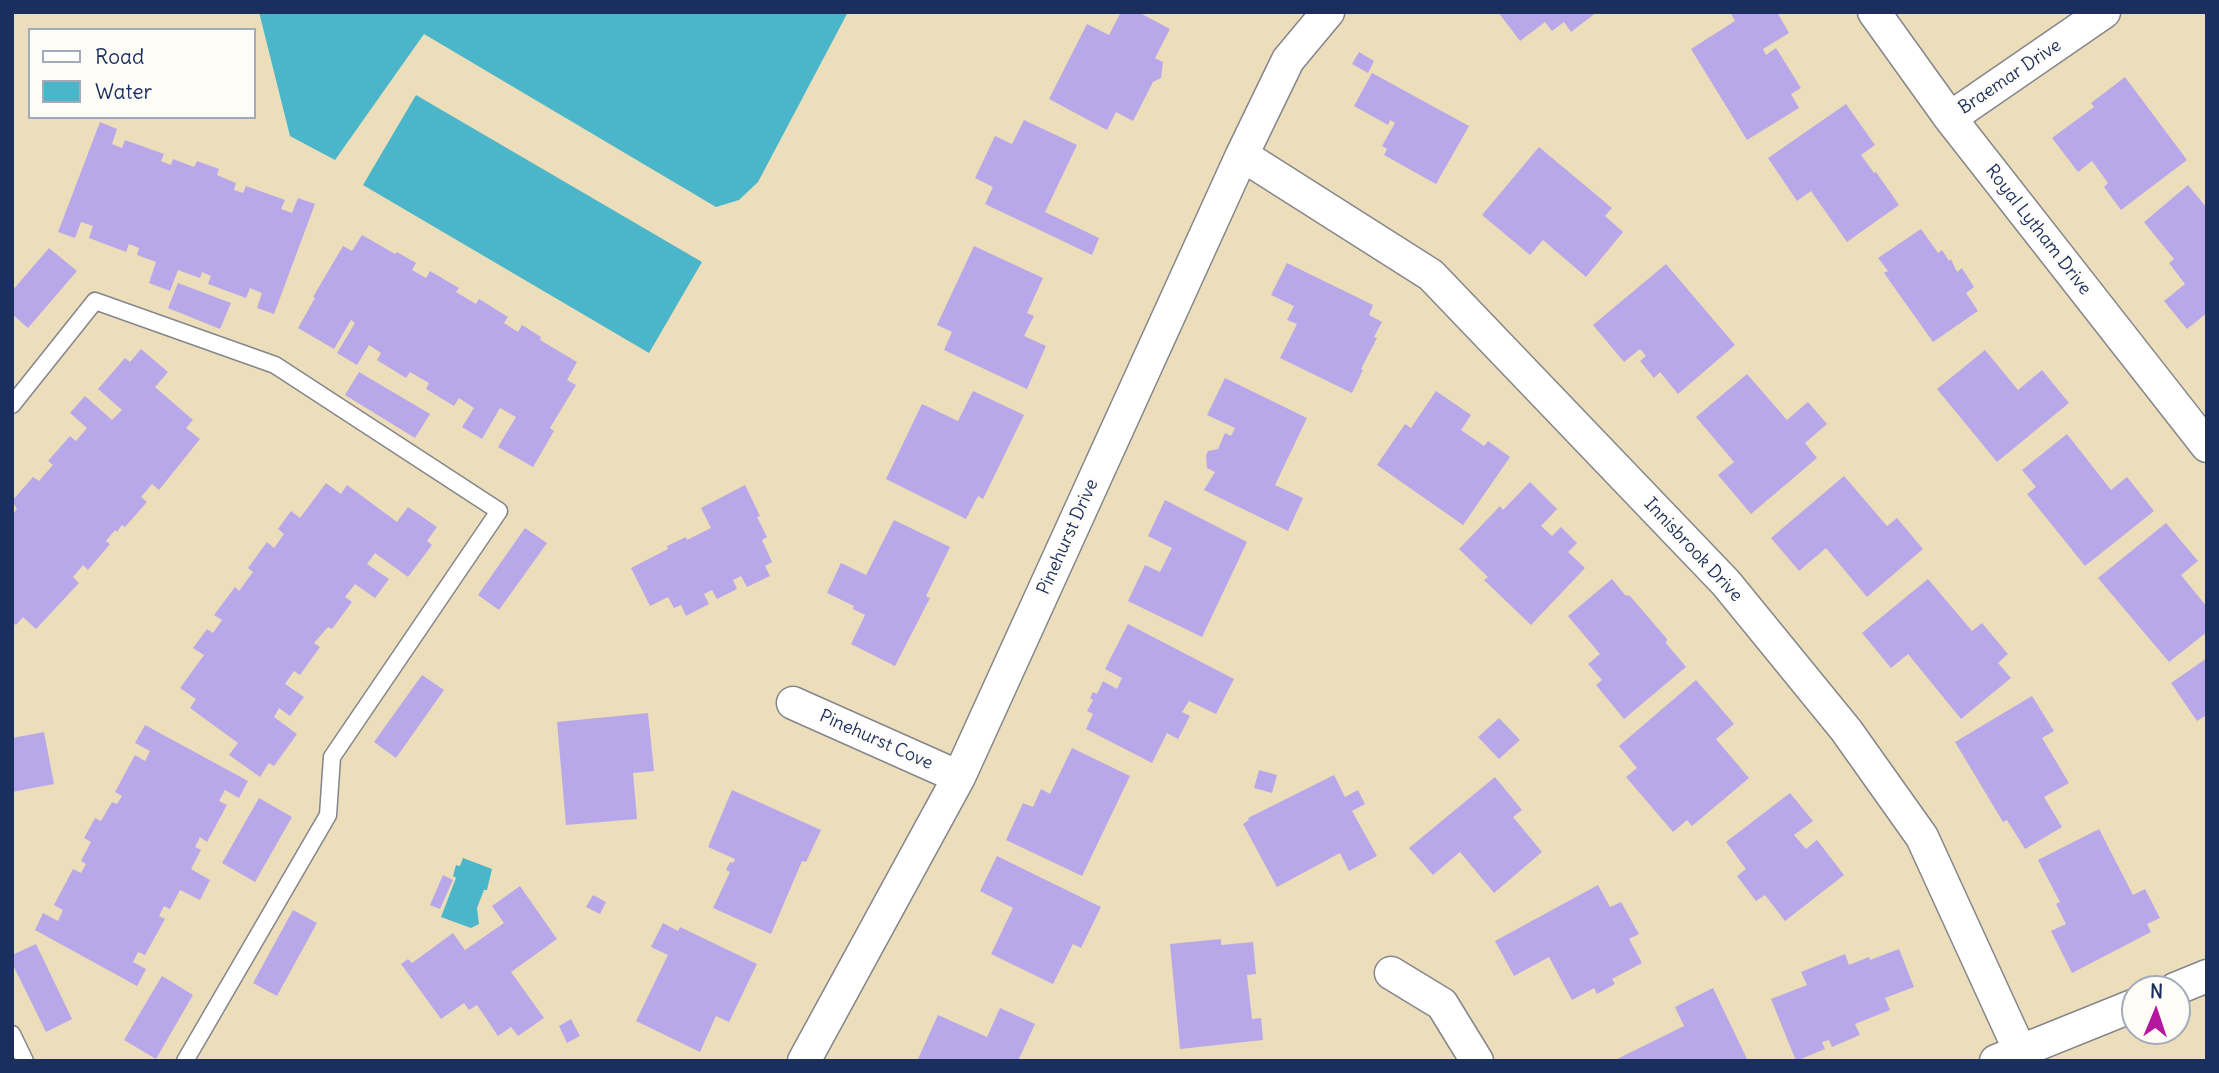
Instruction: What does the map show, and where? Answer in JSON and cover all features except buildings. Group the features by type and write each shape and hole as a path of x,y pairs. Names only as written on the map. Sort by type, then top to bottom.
{"street":[{"name":"Pinehurst Drive","path":"804,1061 959,778 1242,155 1288,60 1328,12"},
{"name":"Royal Lytham Drive","path":"1874,12 1950,118 2207,446"},
{"name":"Braemar Drive","path":"1950,118 2104,12"},
{"name":"Innisbrook Drive","path":"1242,155 1431,275 1726,583 1846,730 1922,837 2008,1056"},
{"name":"Pinehurst Cove","path":"793,703 959,778"},
{"path":"1391,973 1442,1004 1477,1061"},
{"path":"2008,1056 2121,1011"}],"lane":[{"path":"12,405 95,302 275,365 499,511 332,757 328,815 185,1061"},
{"path":"12,1034 25,1061"}],"water":[{"path":"259,12 848,12 758,182 739,200 716,207 424,34 335,160 290,136"},
{"path":"416,95 702,262 649,353 363,185"},
{"path":"463,858 492,869 487,890 484,890 477,908 479,924 471,928 441,917 456,878 453,876 456,865 460,866"}]}
